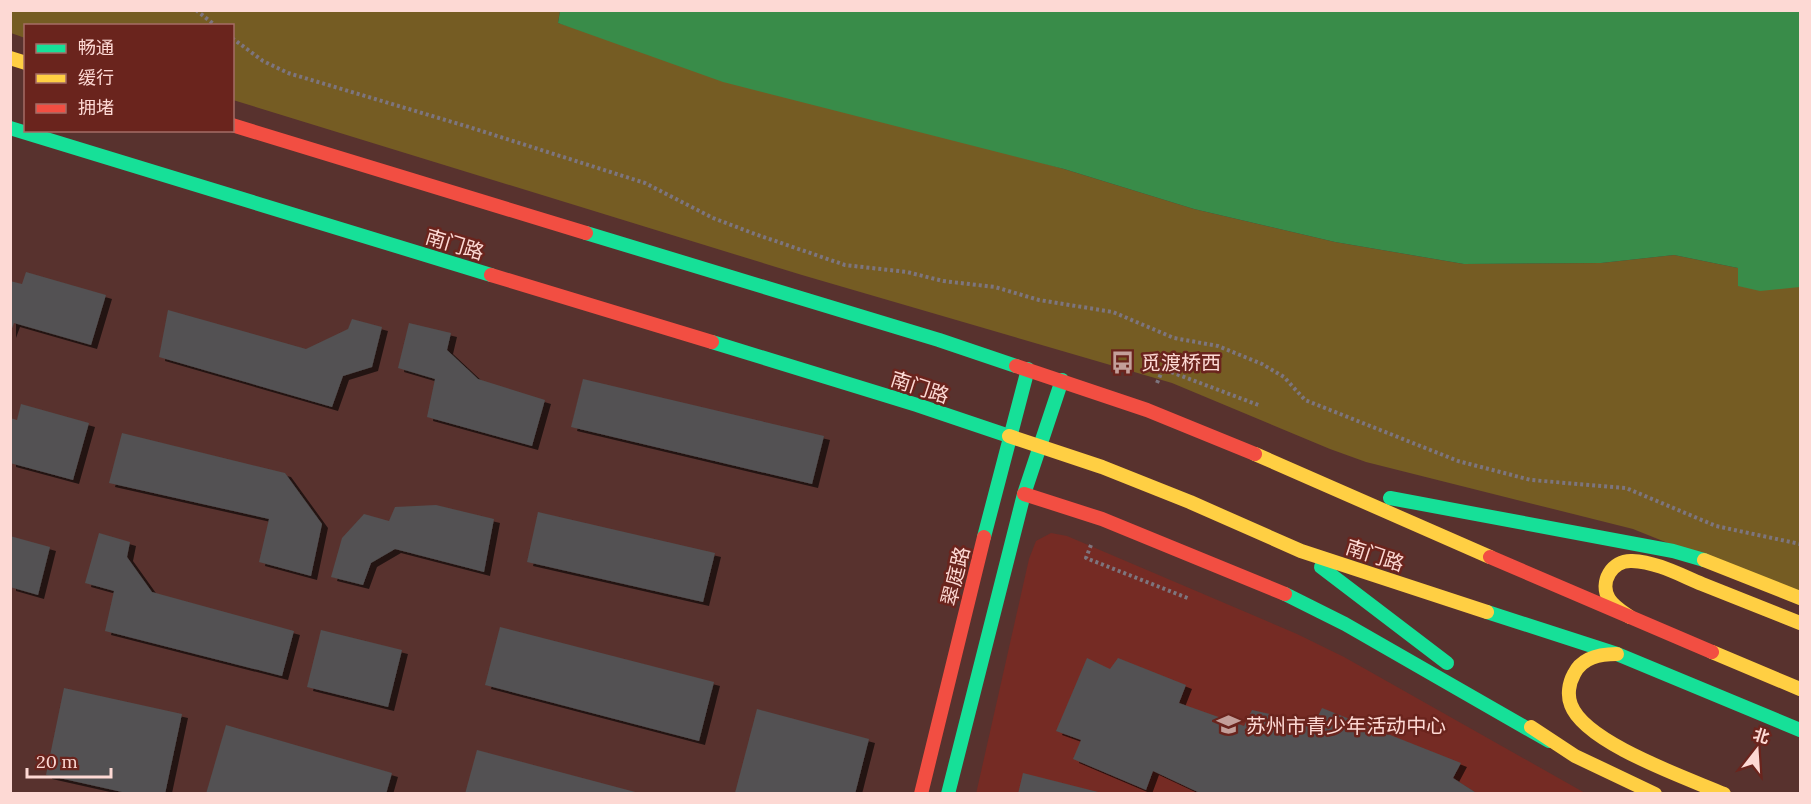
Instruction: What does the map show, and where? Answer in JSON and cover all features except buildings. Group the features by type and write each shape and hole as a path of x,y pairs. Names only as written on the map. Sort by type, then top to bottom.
{"main road":[{"path":"234,127 1028,369 1147,410 1224,440 1634,620 1800,688"},
{"name":"南门路","path":"10,128 905,402 1102,467 1190,502 1301,551 1617,654 1800,730"},
{"name":"翠庭路","path":"921,794 1009,436 1028,369"},
{"path":"948,794 1024,494 1062,380"},
{"path":"1336,488 1673,551 1715,563 1800,598"},
{"path":"1024,494 1102,519 1291,597 1345,624 1595,768 1655,794"},
{"path":"1301,551 1549,741"},
{"path":"1634,620 1610,601 1605,588 1607,576 1613,568 1628,561 1666,569 1800,623"},
{"path":"1617,654 1605,653 1591,657 1574,672 1569,698 1575,713 1600,737 1620,748 1724,794"}],"path":[{"path":"196,10 214,24"},
{"path":"234,39 263,61 288,73 645,183 713,218 845,265 907,272 943,280 995,287 1039,300 1113,312 1174,338 1218,346 1262,364 1284,377 1305,400 1458,461 1531,480 1626,488 1716,526 1800,544"},
{"path":"1162,369 1260,406"},
{"path":"1086,558 1190,599"}],"shaded area":[{"path":"10,11 560,11 558,23 1064,169 1194,209 1335,242 1464,264 1601,263 1674,255 1738,268 1739,286 1800,287 1800,596 1633,529 1366,462 1172,383 802,275 234,100 234,24 24,24 24,38 11,33"},
{"path":"560,11 1800,11 1800,287 1760,291 1738,286 1738,268 1674,255 1601,263 1464,264 1335,242 1194,209 1064,169 723,82 558,23"},
{"name":"苏州市青少年活动中心","path":"1051,533 1067,536 1297,634 1344,657 1585,793 976,794 1029,559 1036,541"}],"traffic: fast":[{"path":"10,128 491,275"},
{"path":"586,233 939,340 1016,366"},
{"path":"712,342 1009,436"},
{"path":"984,537 1028,369"},
{"path":"948,794 1024,494 1062,380"},
{"path":"1390,498 1673,551 1704,560"},
{"path":"1321,567 1447,663"},
{"path":"1285,594 1345,624 1549,741"},
{"path":"1487,612 1617,654 1800,730"}],"traffic: slow":[{"path":"10,58 24,62"},
{"path":"1009,436 1102,467 1190,502 1301,551 1487,612"},
{"path":"1255,454 1490,557"},
{"path":"1704,560 1800,598"},
{"path":"1630,617 1611,602 1606,586 1609,573 1613,568 1632,561 1668,570 1800,623"},
{"path":"1712,652 1800,689"},
{"path":"1617,654 1592,658 1577,668 1570,685 1569,697 1580,719 1596,733 1639,758 1724,794"},
{"path":"1531,727 1575,756 1655,794"}],"traffic: jam":[{"path":"234,126 586,233"},
{"path":"491,275 712,342"},
{"path":"1016,366 1147,410 1255,454"},
{"path":"1024,494 1102,519 1285,594"},
{"path":"921,794 984,537"},
{"path":"1490,557 1712,652"}],"place":[{"name":"觅渡桥西","path":"1123,362"},
{"name":"苏州市青少年活动中心","path":"1228,725"}]}
